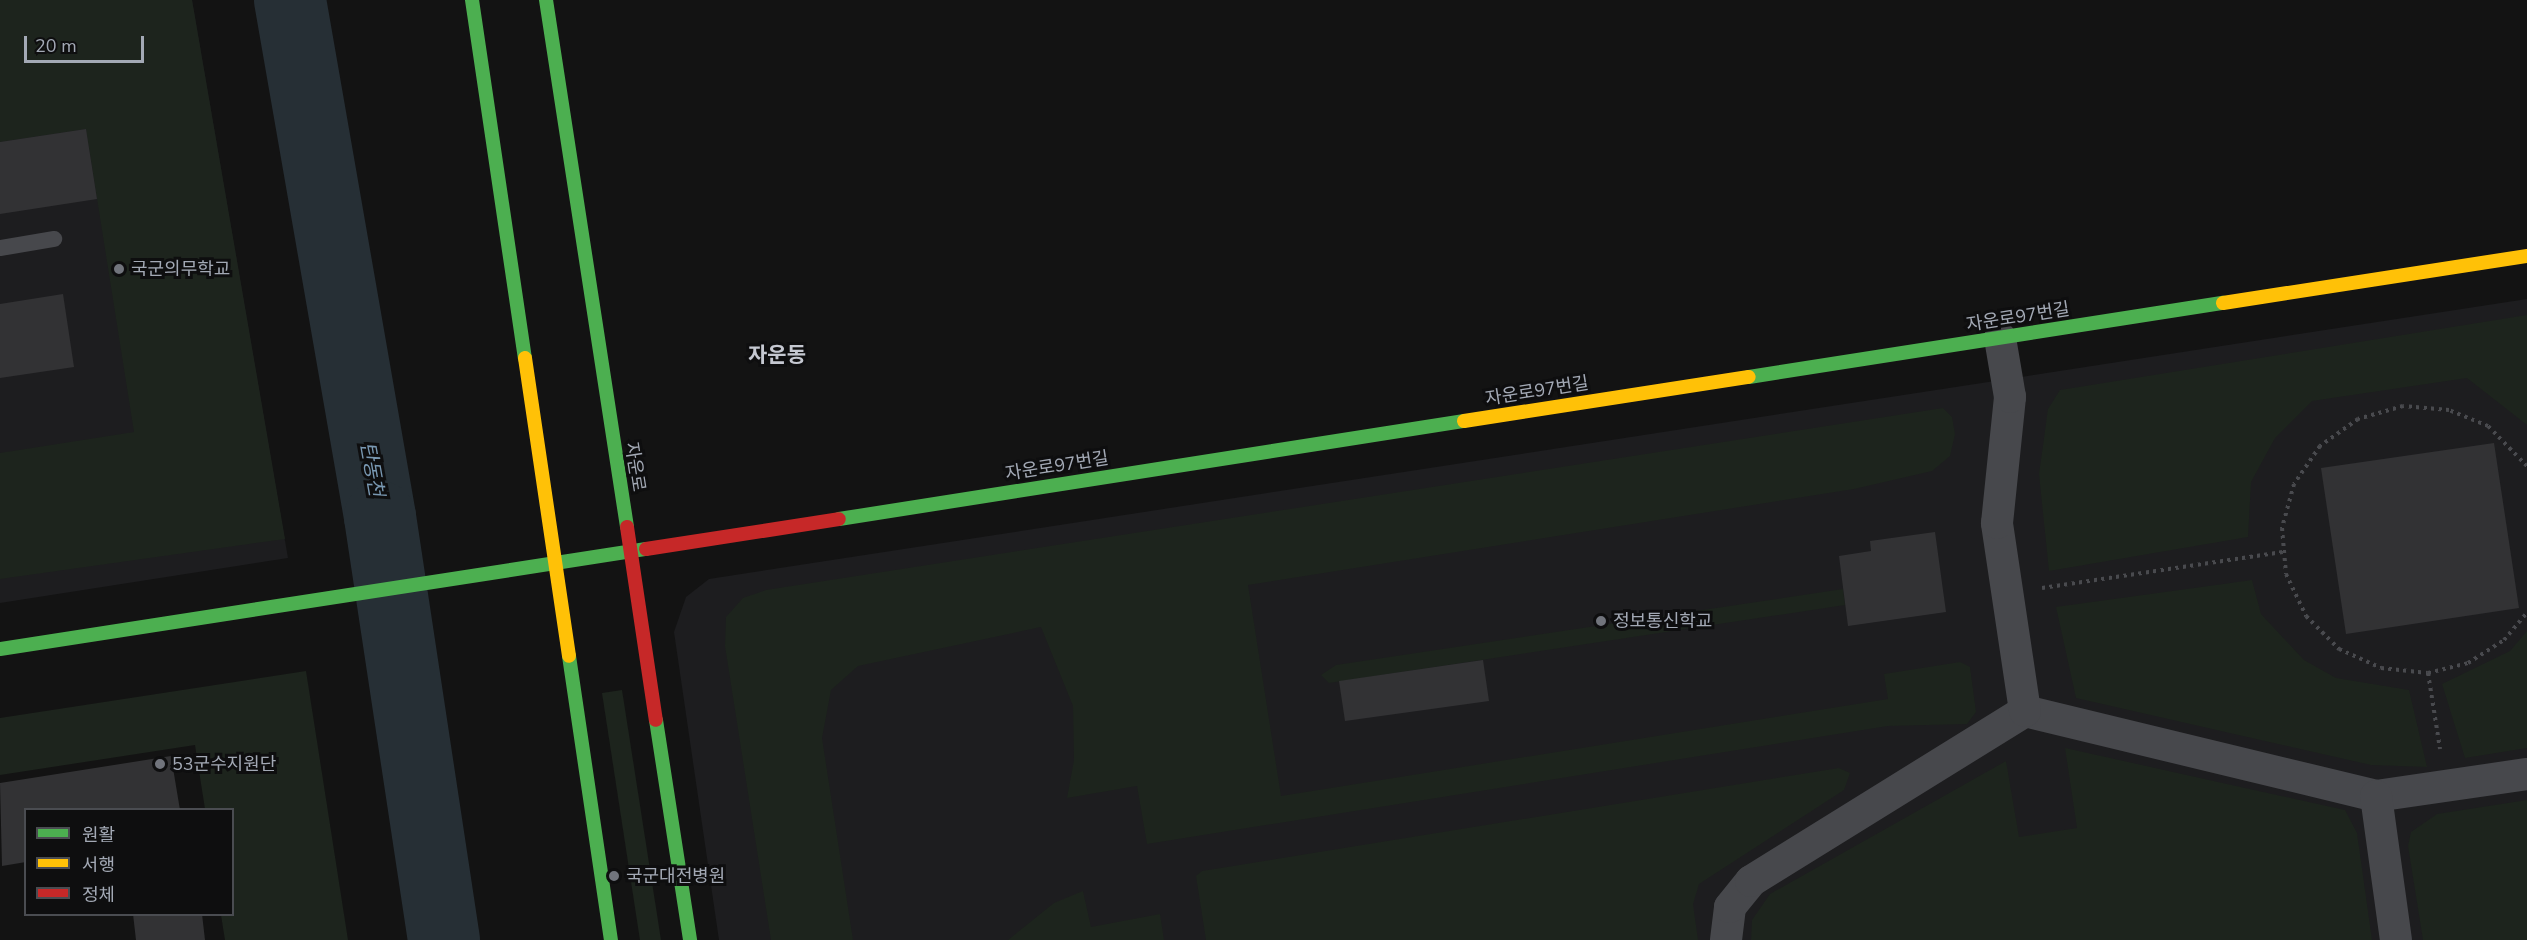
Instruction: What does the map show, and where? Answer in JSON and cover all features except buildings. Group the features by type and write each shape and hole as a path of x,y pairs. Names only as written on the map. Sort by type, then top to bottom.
{"street":[{"path":"472,0 553,562 611,940"},
{"name":"자운로","path":"546,0 690,940"},
{"name":"자운로97번길","path":"0,649 475,573 2527,256"},
{"path":"2000,338 2010,397 1997,523 2025,711"},
{"path":"1726,940 1730,907 1751,881 2025,711 2376,796 2527,774"},
{"path":"2376,796 2396,940"}],"lane":[{"path":"0,248 54,239"}],"path":[{"path":"2527,466 2488,426 2449,410 2403,406 2358,419 2320,446 2294,483 2282,528 2286,574 2306,616 2339,649 2381,668 2428,673 2468,663 2504,640 2527,614"},
{"path":"2008,594 2284,552"},
{"path":"2428,673 2446,786"}],"shaded area":[{"name":"국군의무학교","path":"0,0 192,0 288,558 0,603"},
{"name":"국군의무학교","path":"0,0 192,0 285,539 0,579 0,453 134,432 86,129 0,142"},
{"name":"정보통신학교","path":"2527,299 2527,940 719,940 674,632 686,597 709,579"},
{"path":"2527,315 2527,425 2467,378 2312,401 2275,438 2251,482 2248,537 2049,571 2039,474 2048,409 2060,390"},
{"path":"1943,408 1952,417 1955,434 1950,456 1932,471 1854,489 1248,585 1281,796 1888,699 1884,674 1960,662 1970,667 1976,712 1967,724 1888,726 1147,844 1137,786 1067,798 1074,760 1073,706 1041,627 858,666 831,690 822,738 853,940 771,940 725,646 726,617 743,598 766,590"},
{"path":"2252,580 2261,614 2304,660 2336,678 2409,690 2427,767 2371,765 2076,698 2056,607"},
{"path":"1843,589 1845,605 1329,683 1321,675 1336,665"},
{"path":"2527,631 2527,748 2465,758 2442,684 2510,651"},
{"name":"53군수지원단","path":"306,671 348,940 225,940 221,916 234,916 234,808 205,808 195,745 0,775 0,718"},
{"path":"622,690 661,940 640,940 602,693"},
{"path":"2065,748 2345,810 2357,833 2372,940 1751,940 1752,920 1770,894 2006,761 2019,837 2077,828"},
{"path":"1839,768 1850,773 1844,790 1699,884 1693,904 1698,940 1206,940 1196,876 1202,871"},
{"path":"2527,800 2527,940 2423,940 2408,846 2411,832 2437,814"},
{"path":"1083,891 1091,927 1160,914 1164,940 1008,940 1054,903"}],"waterway":[{"name":"탄동천","path":"290,0 380,517 444,940"}],"traffic: fast":[{"path":"472,0 525,358"},
{"path":"546,0 627,527"},
{"path":"1749,377 2223,303"},
{"path":"839,519 1464,421"},
{"path":"0,649 646,549"},
{"path":"569,656 611,940"},
{"path":"656,720 690,940"}],"traffic: slow":[{"path":"2223,303 2527,256"},
{"path":"525,358 569,656"},
{"path":"1464,421 1749,377"}],"traffic: jam":[{"path":"646,549 839,519"},
{"path":"627,527 656,720"}],"place":[{"name":"국군의무학교","path":"119,269"},
{"name":"정보통신학교","path":"1601,621"},
{"name":"53군수지원단","path":"160,764"},
{"name":"국군대전병원","path":"614,876"}],"district":[{"name":"자운동","path":"777,355"}]}
